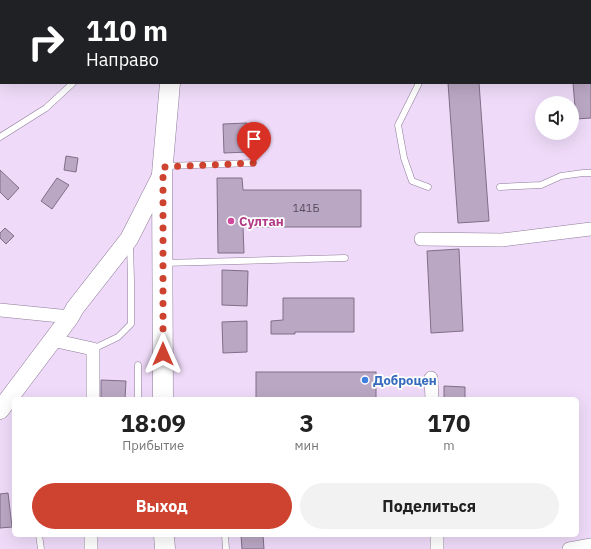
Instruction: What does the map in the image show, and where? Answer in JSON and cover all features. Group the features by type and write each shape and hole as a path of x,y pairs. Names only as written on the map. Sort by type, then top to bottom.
{"main road":[{"path":"163,397 162,170 170,84"},
{"path":"164,537 165,549"}],"street":[{"path":"0,410 70,317 75,308 129,239 162,170"},
{"path":"420,239 502,240 591,229"},
{"path":"0,310 70,317"},
{"path":"52,340 93,349 93,397"},
{"path":"431,378 432,397"},
{"path":"91,537 91,549"},
{"path":"436,537 437,549"},
{"path":"569,549 591,545"}],"lane":[{"path":"0,137 46,108 72,84"},
{"path":"418,84 398,125 404,158 412,180 428,187"},
{"path":"162,170 254,163"},
{"path":"500,187 541,185 561,176 583,172 591,173"},
{"path":"93,349 118,337 130,324 131,280 129,239"},
{"path":"162,263 345,258"},
{"path":"138,365 138,397"},
{"path":"39,537 41,549"},
{"path":"225,537 226,549"}],"building":[{"path":"448,84 479,84 489,221 458,223"},
{"path":"573,84 591,84 591,118 579,119 579,96 574,96"},
{"path":"247,123 248,152 224,153 223,124"},
{"path":"66,156 78,158 76,172 64,170"},
{"path":"0,170 19,188 8,200 0,192"},
{"path":"57,178 69,185 52,209 41,201"},
{"path":"217,178 242,178 243,190 361,190 361,227 243,227 244,253 218,253"},
{"path":"5,228 14,236 6,244 0,238 0,233"},
{"path":"459,249 463,331 431,333 427,251"},
{"path":"222,270 248,271 247,306 222,305"},
{"path":"283,298 354,298 354,332 295,332 295,334 271,334 271,321 283,320"},
{"path":"247,321 247,352 223,353 222,322"},
{"path":"256,372 376,372 376,397 256,397"},
{"path":"101,380 126,381 125,397 101,397"},
{"path":"444,386 465,387 465,397 444,397"},
{"path":"8,493 12,527 0,528 0,494"},
{"path":"241,537 263,537 264,549 242,549"}],"place":[{"name":"Султан","path":"231,221"},
{"name":"Доброцен","path":"365,380"}],"route":[{"path":"163,354 163,167 254,163"}]}
